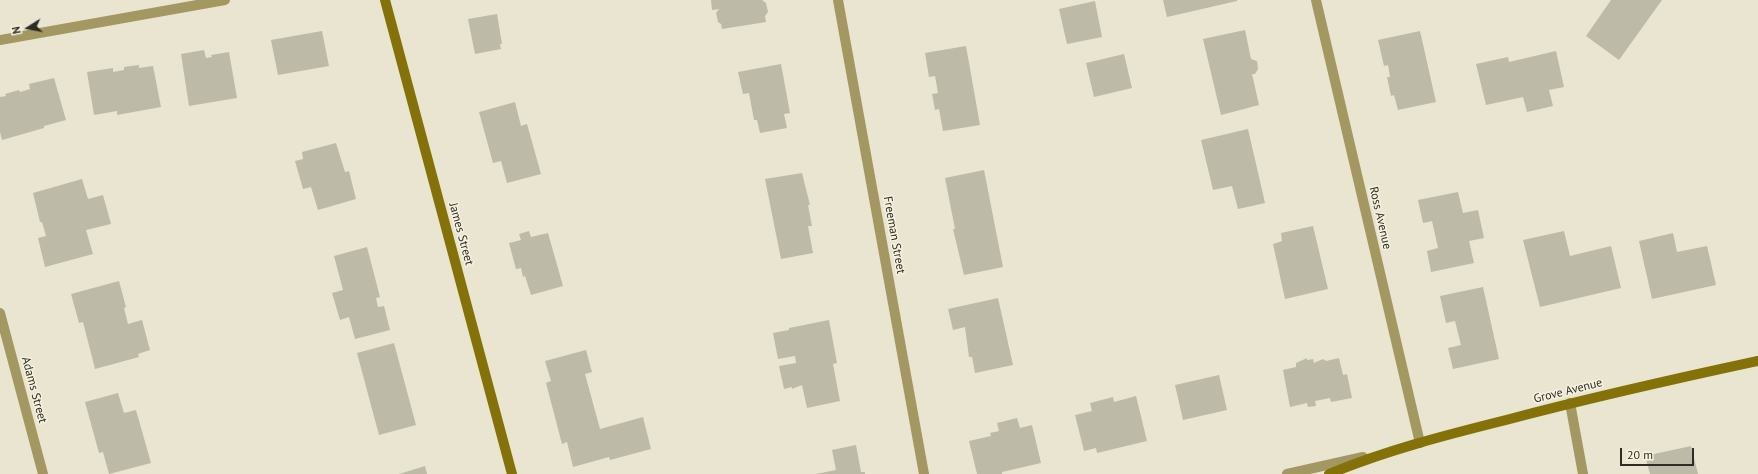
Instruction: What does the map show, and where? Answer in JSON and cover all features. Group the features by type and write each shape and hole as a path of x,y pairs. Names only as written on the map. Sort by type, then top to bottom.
{"street":[{"path":"0,40 225,0"},
{"name":"James Street","path":"385,0 512,474"},
{"name":"Freeman Street","path":"838,0 924,474"},
{"name":"Ross Avenue","path":"1316,0 1420,443"},
{"name":"Adams Street","path":"0,313 43,474"},
{"name":"Grove Avenue","path":"1287,474 1386,452 1570,403 1758,361"},
{"path":"1570,403 1582,474"},
{"name":"Grove Avenue","path":"1329,474 1386,452"}],"building":[{"path":"711,0 762,0 766,3 768,12 765,16 766,22 722,29 721,24 718,22 716,13 719,9 712,10"},
{"path":"1163,0 1237,0 1237,1 1167,17"},
{"path":"1611,0 1662,0 1619,60 1586,36"},
{"path":"1095,1 1102,37 1067,44 1059,9"},
{"path":"497,14 502,44 500,44 501,49 475,54 468,19"},
{"path":"1245,30 1251,59 1257,61 1258,69 1255,74 1252,74 1259,105 1221,115 1203,39"},
{"path":"322,31 329,66 278,75 271,40"},
{"path":"1420,31 1436,102 1398,110 1394,95 1391,96 1387,77 1390,77 1388,65 1384,66 1378,40"},
{"path":"966,46 980,125 943,131 939,109 935,110 932,94 938,93 935,76 929,77 925,53"},
{"path":"204,50 206,58 212,57 211,55 229,52 237,98 189,106 181,54"},
{"path":"1556,51 1564,87 1549,90 1553,106 1527,112 1523,97 1486,105 1476,64 1508,57 1509,62"},
{"path":"1124,54 1132,88 1094,97 1086,63"},
{"path":"781,64 790,113 784,114 787,128 760,133 757,120 754,120 749,93 743,94 738,72"},
{"path":"139,65 139,68 153,66 161,107 117,115 117,111 94,115 87,72 113,68 113,72 124,70 124,67"},
{"path":"54,78 66,120 2,140 0,132 0,97 19,90 20,92 30,89 29,84"},
{"path":"515,102 521,126 527,124 541,174 507,183 501,161 493,163 479,112"},
{"path":"1248,129 1265,203 1238,209 1232,186 1213,190 1201,140"},
{"path":"336,143 345,172 349,171 356,199 318,210 311,187 303,189 295,161 303,159 302,152"},
{"path":"984,170 1003,267 964,275 953,229 955,229 945,178"},
{"path":"802,173 810,205 808,205 812,226 808,226 813,253 781,259 765,179"},
{"path":"82,179 88,199 103,195 111,224 86,230 93,254 45,267 38,238 46,236 42,222 40,222 33,193"},
{"path":"1458,192 1463,213 1478,210 1484,238 1469,241 1474,263 1431,272 1427,251 1438,248 1432,221 1423,223 1418,200"},
{"path":"1313,226 1328,289 1285,299 1273,244 1282,241 1281,233"},
{"path":"529,231 531,237 548,233 563,286 531,295 525,276 523,277 521,268 516,269 509,243 521,240 519,234"},
{"path":"1564,231 1570,256 1611,246 1621,288 1540,307 1523,240"},
{"path":"1673,233 1677,252 1707,246 1716,285 1652,299 1639,241"},
{"path":"367,247 380,297 376,298 378,307 384,306 390,330 355,339 349,317 340,320 332,293 343,290 334,256"},
{"path":"119,281 126,307 124,308 128,324 142,320 150,350 138,354 139,357 95,369 83,322 79,323 71,294"},
{"path":"1483,287 1499,359 1453,369 1448,348 1461,345 1455,321 1446,323 1440,296"},
{"path":"998,298 1013,365 975,373 972,357 969,357 965,327 953,330 948,309"},
{"path":"829,320 837,363 833,364 840,401 807,408 802,385 792,389 792,387 784,389 779,366 796,363 795,356 778,359 773,333 789,330 789,328"},
{"path":"394,343 416,425 379,435 357,353"},
{"path":"586,350 592,372 585,374 600,429 643,417 651,449 610,460 609,457 573,467 567,442 562,444 546,383 551,381 545,361"},
{"path":"1307,358 1307,360 1313,359 1314,363 1323,359 1326,361 1339,358 1343,375 1347,374 1352,398 1331,402 1330,398 1315,401 1316,406 1308,407 1307,403 1290,407 1283,370 1296,367 1296,363"},
{"path":"1219,375 1227,410 1183,420 1175,385"},
{"path":"118,393 124,413 136,410 151,463 109,474 103,452 99,453 85,402"},
{"path":"1136,396 1147,441 1097,453 1096,448 1084,451 1075,415 1092,411 1090,403 1113,397 1114,402"},
{"path":"1017,418 1020,428 1032,425 1041,463 1002,472 1002,474 977,474 969,441 991,436 990,433 999,431 997,423"},
{"path":"856,445 861,472 865,472 865,474 816,474 836,470 832,450"},
{"path":"1691,446 1698,474 1650,474 1645,456"},
{"path":"425,466 427,474 399,474"}]}
